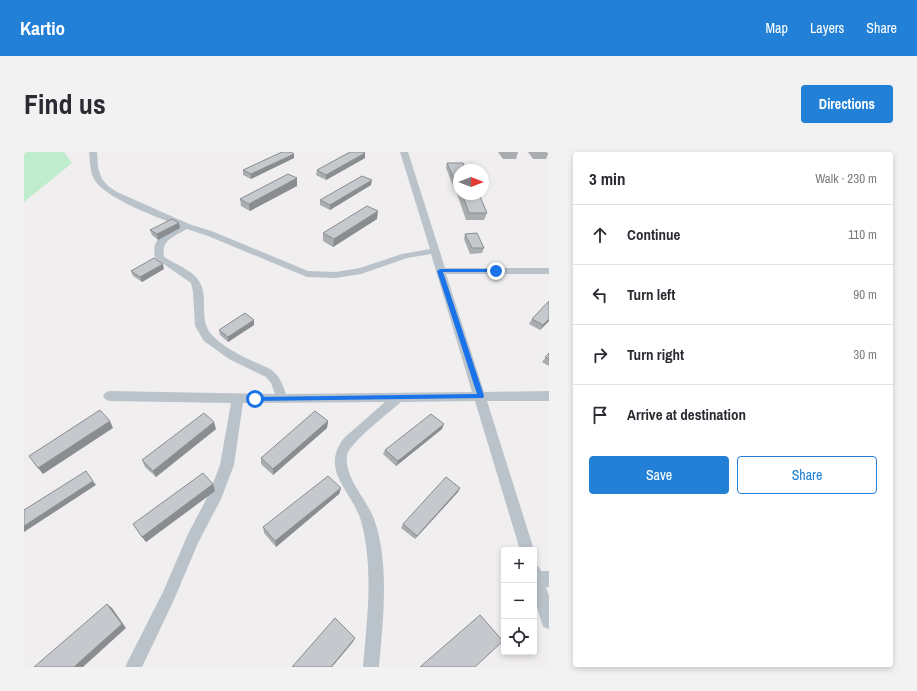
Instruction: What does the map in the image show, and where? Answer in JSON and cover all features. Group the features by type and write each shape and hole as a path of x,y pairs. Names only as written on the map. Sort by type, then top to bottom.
{"street":[{"path":"93,152 95,168 100,182 114,193 186,226 211,234 307,274 336,275 361,271 406,256 434,251"},
{"path":"404,152 440,271 481,396 526,547"},
{"path":"186,226 162,240 158,248 160,258 195,282 198,291 198,310 202,330 215,345 270,374 276,381 282,399"},
{"path":"440,271 549,271"},
{"path":"109,396 282,399 549,396"},
{"path":"371,667 375,613 374,552 367,520 355,495 342,474 341,454 351,438 398,398"},
{"path":"133,667 168,597 193,539 214,499 226,465 238,399"},
{"path":"540,577 549,621"}],"green space":[{"path":"24,152 64,152 72,163 24,202"}],"building":[{"path":"282,152 291,152 294,154 251,174 243,170"},
{"path":"350,152 365,153 326,175 317,170"},
{"path":"447,163 463,163 453,164 453,176"},
{"path":"288,174 297,178 249,204 240,199"},
{"path":"362,176 372,180 330,205 320,200"},
{"path":"464,200 482,200 487,213 469,213"},
{"path":"367,206 378,211 334,239 323,233"},
{"path":"172,219 179,223 157,234 150,230"},
{"path":"477,233 484,248 472,248 465,234"},
{"path":"154,258 163,264 140,277 131,271"},
{"path":"549,301 549,319 543,325 532,319"},
{"path":"245,313 254,320 228,337 219,330"},
{"path":"549,353 549,359 545,357"},
{"path":"100,410 110,421 38,468 29,456"},
{"path":"315,411 328,421 273,469 261,458"},
{"path":"204,413 214,422 153,471 142,460"},
{"path":"431,414 444,424 398,461 385,450"},
{"path":"86,471 93,481 24,526 24,510"},
{"path":"203,473 213,484 142,537 133,524"},
{"path":"328,476 341,488 275,541 263,527"},
{"path":"446,477 460,488 417,536 403,524"},
{"path":"107,604 122,624 74,667 34,667"},
{"path":"480,615 501,639 501,643 475,667 420,667"},
{"path":"335,618 355,638 331,667 292,667"}],"route":[{"path":"255,399 481,396 440,271 496,271"}]}
